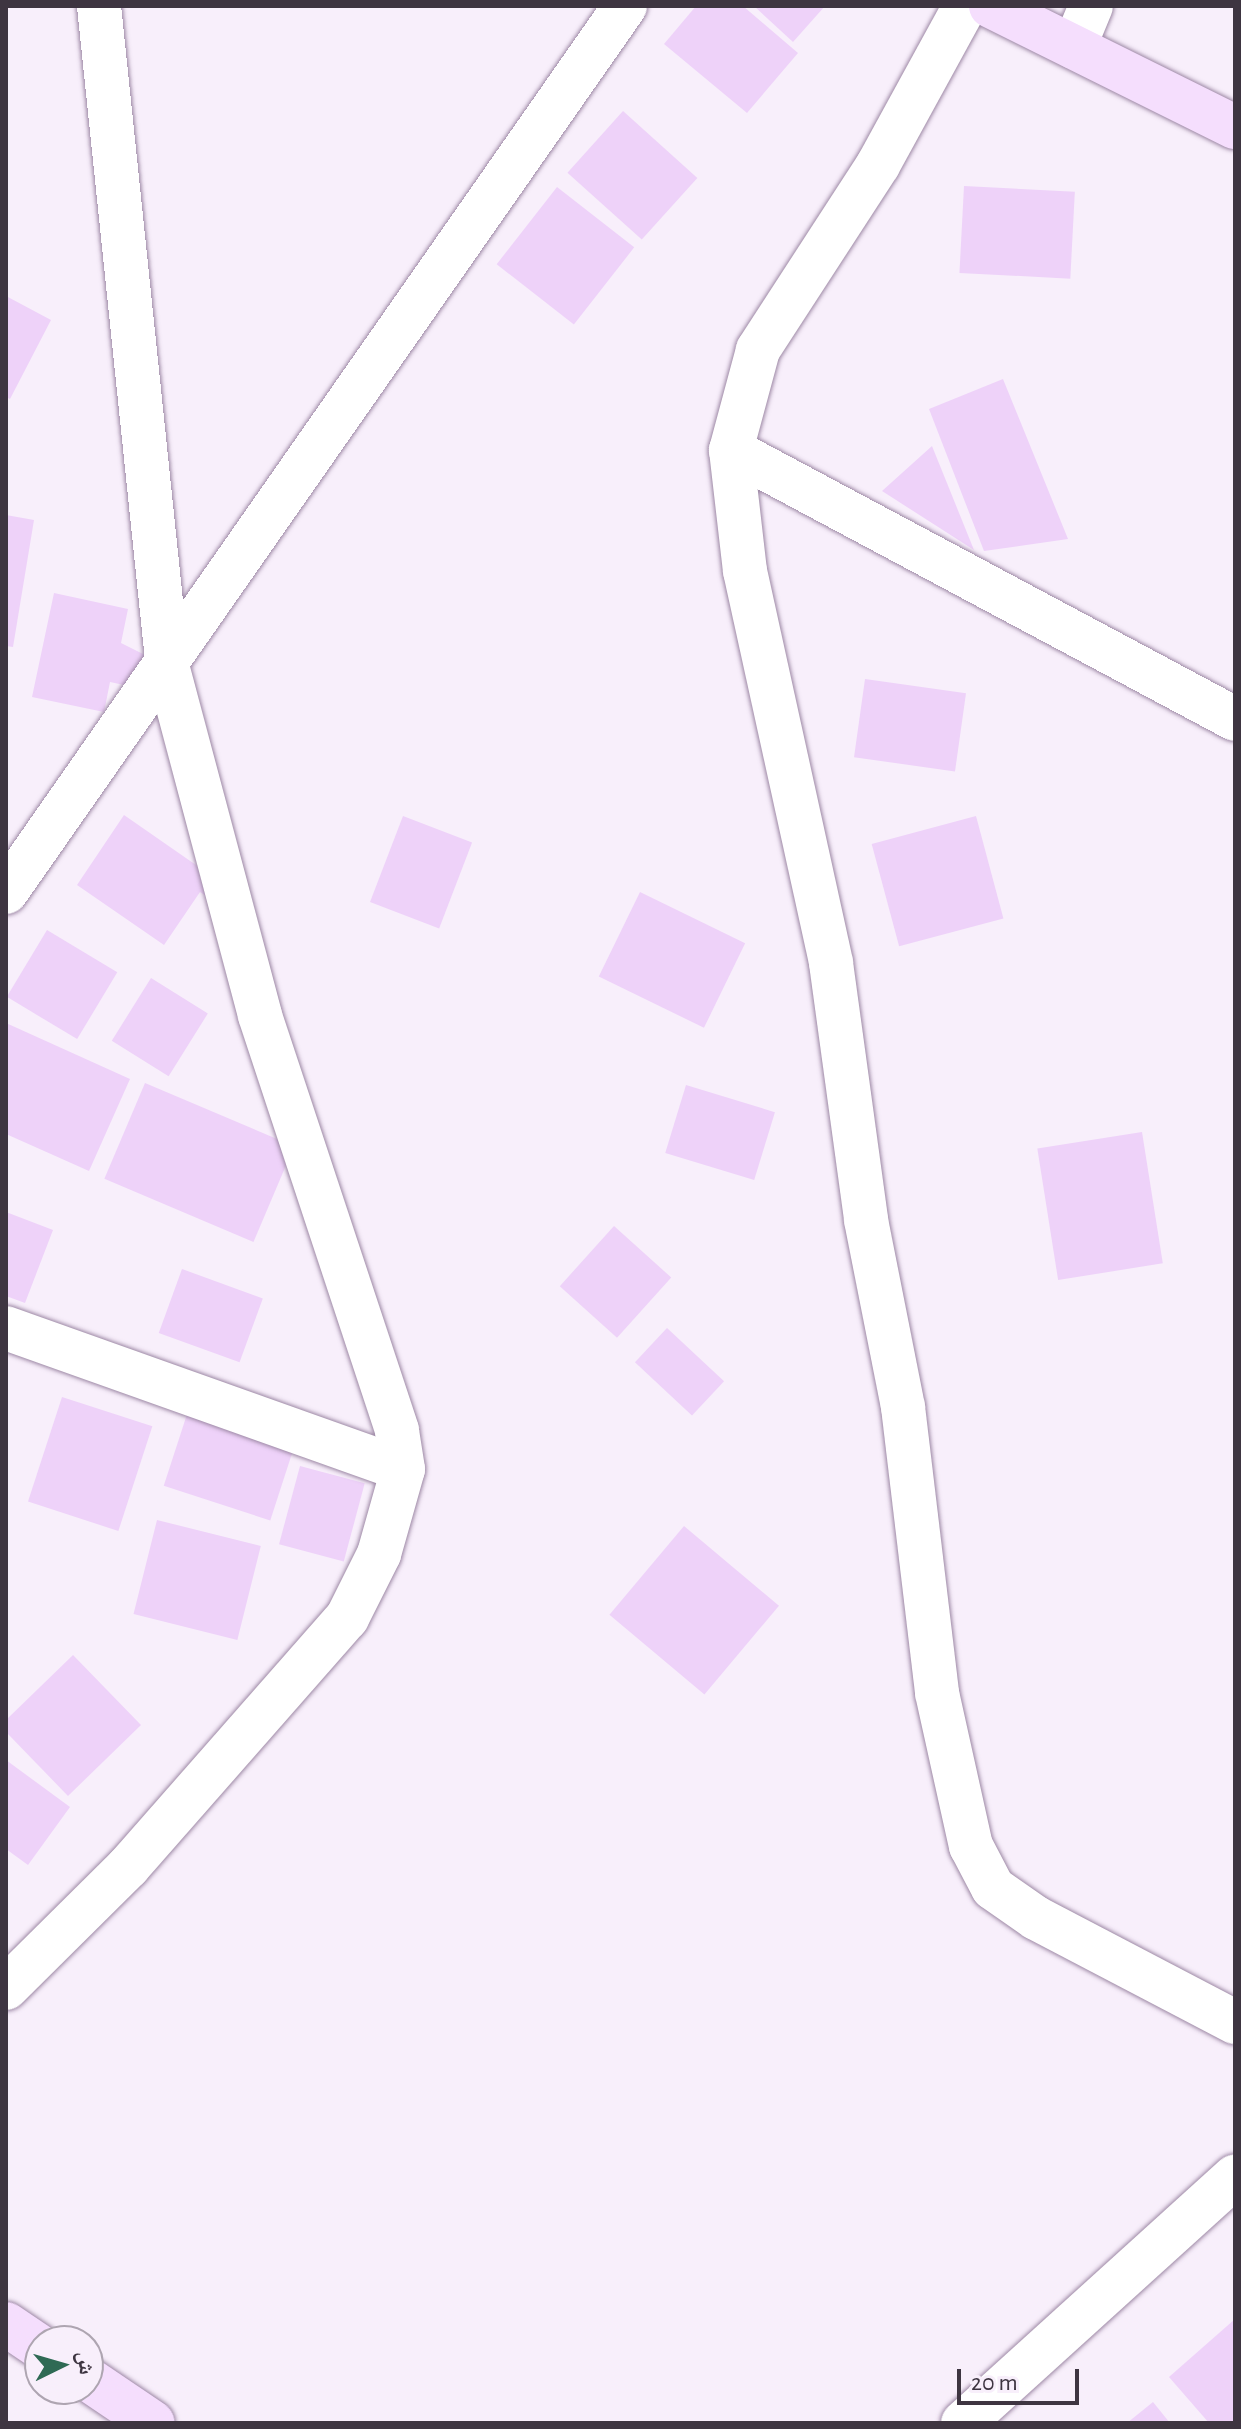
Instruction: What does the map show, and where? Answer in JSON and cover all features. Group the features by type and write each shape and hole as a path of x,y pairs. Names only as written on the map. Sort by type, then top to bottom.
{"street":[{"path":"6,1988 128,1867 347,1618 379,1554 403,1469 397,1430 260,1015 168,669 99,6"},
{"path":"6,892 168,669 625,6"},
{"path":"965,6 878,165 758,350 731,450 745,571 831,963 866,1220 903,1407 937,1693 971,1846 993,1888 1036,1918 1235,2022"},
{"path":"991,6 1235,127"},
{"path":"1074,47 1091,6"},
{"path":"731,450 1235,719"},
{"path":"6,1328 403,1469"},
{"path":"963,2423 1235,2176"},
{"path":"6,2324 24,2336"},
{"path":"104,2390 153,2423"}],"building":[{"path":"696,6 743,6 798,53 747,113 664,44"},
{"path":"754,6 825,6 793,42"},
{"path":"623,111 697,178 642,240 567,173"},
{"path":"964,186 1075,192 1070,279 959,273"},
{"path":"557,187 634,247 574,325 497,264"},
{"path":"6,296 51,320 10,399 6,397"},
{"path":"1003,379 1068,539 984,551 929,409"},
{"path":"932,446 974,550 882,491"},
{"path":"6,515 34,520 13,647 6,646"},
{"path":"54,593 128,609 121,643 145,655 138,688 110,682 104,712 32,697"},
{"path":"865,679 966,693 955,771 854,757"},
{"path":"124,815 219,881 214,901 200,892 164,945 77,885"},
{"path":"403,816 472,843 439,928 370,902"},
{"path":"976,816 1003,918 899,946 872,844"},
{"path":"640,892 745,943 704,1028 599,976"},
{"path":"47,930 117,972 77,1039 7,997"},
{"path":"151,978 208,1014 169,1076 112,1041"},
{"path":"6,1023 130,1079 89,1171 6,1134"},
{"path":"145,1083 294,1146 253,1242 104,1179"},
{"path":"686,1085 775,1112 754,1180 665,1153"},
{"path":"1142,1132 1163,1263 1058,1280 1037,1149"},
{"path":"6,1212 53,1230 25,1303 6,1296"},
{"path":"614,1226 671,1278 617,1338 560,1286"},
{"path":"182,1269 263,1298 240,1362 159,1333"},
{"path":"667,1328 724,1381 692,1416 635,1362"},
{"path":"62,1397 152,1426 118,1531 28,1502"},
{"path":"190,1405 297,1440 270,1520 164,1486"},
{"path":"300,1466 365,1483 344,1562 279,1544"},
{"path":"157,1520 261,1546 237,1640 134,1614"},
{"path":"684,1526 779,1606 704,1695 609,1615"},
{"path":"73,1655 141,1725 68,1796 6,1732 6,1720"},
{"path":"6,1760 70,1807 28,1865 6,1849"},
{"path":"1235,2319 1235,2423 1209,2423 1169,2377"},
{"path":"1153,2402 1170,2423 1127,2423"}]}
